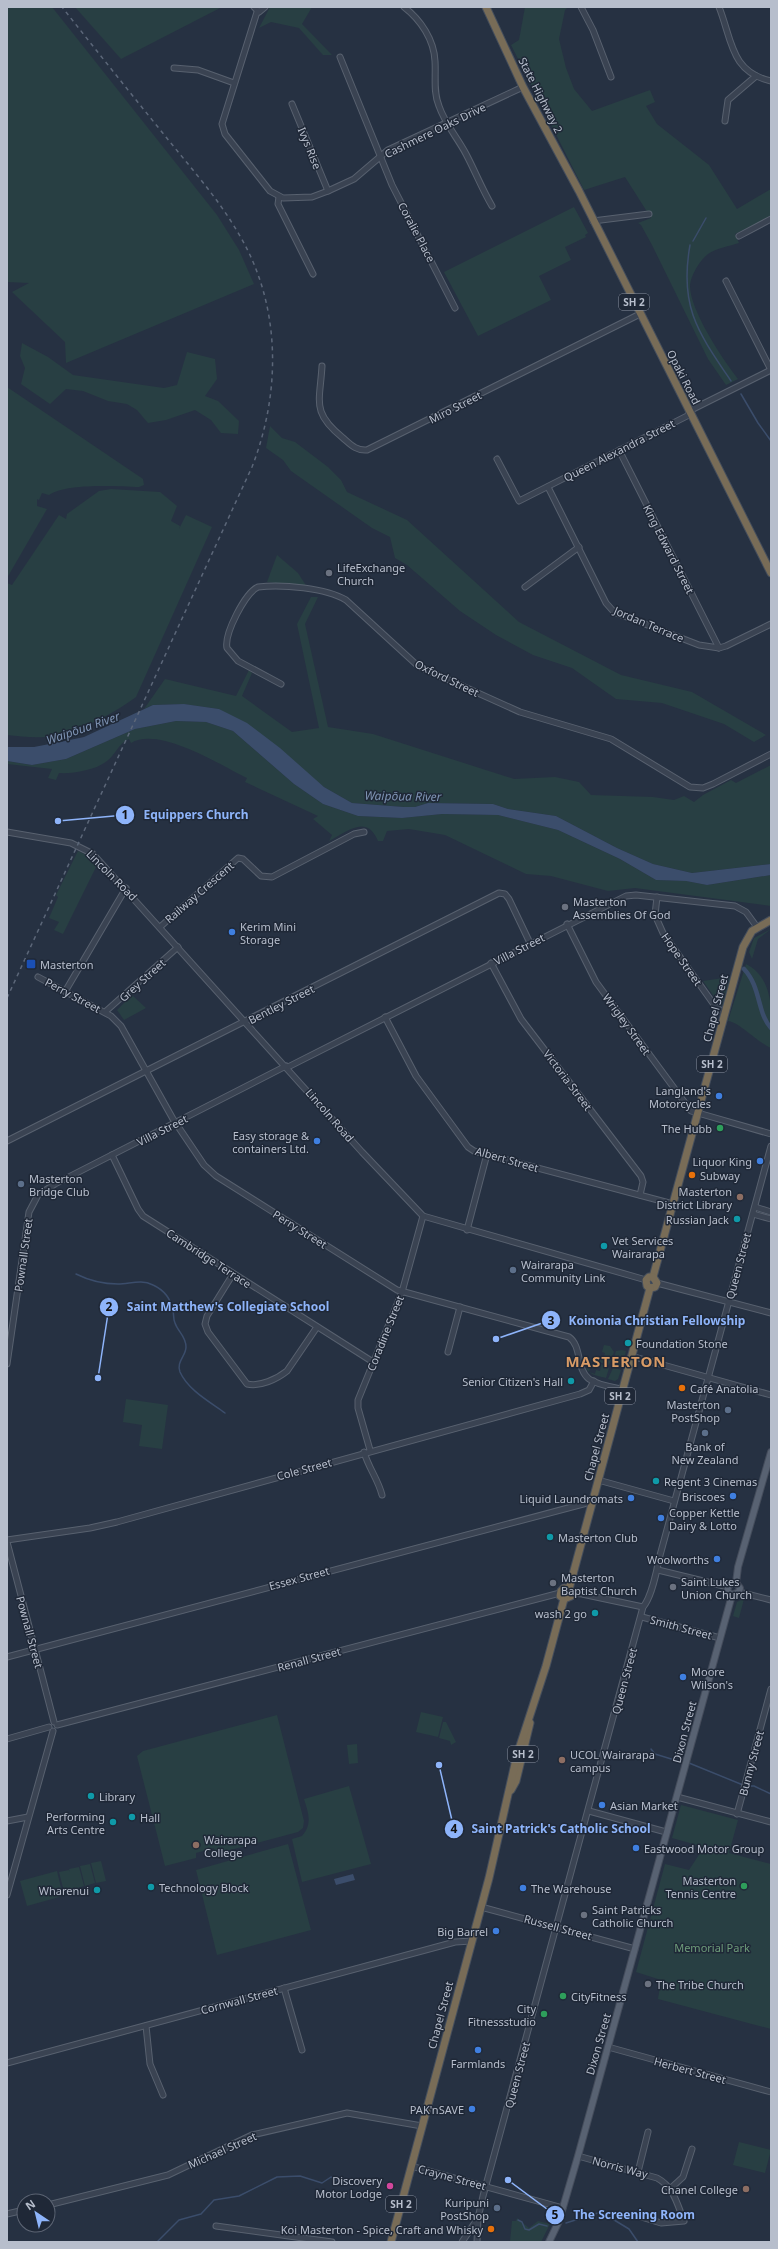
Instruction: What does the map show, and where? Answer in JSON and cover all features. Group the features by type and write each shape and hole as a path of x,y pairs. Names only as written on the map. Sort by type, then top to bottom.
{"highway":[{"name":"State Highway 2","path":"486,7 523,87 579,191"},
{"name":"Opaki Road","path":"579,191 690,412 768,559 771,573"},
{"name":"Chapel Street","path":"655,1280 742,947 746,938 756,927 771,920"},
{"path":"649,1277 655,1280 655,1287 650,1288 647,1286 646,1280 649,1277"},
{"name":"Chapel Street","path":"570,1591 622,1389 650,1288"},
{"path":"562,1596 564,1588 570,1591"},
{"name":"Chapel Street","path":"391,2242 481,1907 509,1794 517,1755 559,1620 562,1596"}],"main road":[{"path":"736,1584 731,1583 728,1586 728,1593 732,1595 739,1592 739,1586 736,1584 738,1567 771,1452"},
{"name":"Dixon Street","path":"548,2242 555,2231 578,2156 732,1595"}],"street":[{"path":"265,7 263,11 256,9 223,117 223,129 270,191 279,197 278,204 313,274"},
{"path":"404,7 418,18 433,50 435,95 446,123 463,149 492,206"},
{"path":"581,7 591,25 611,77"},
{"path":"719,7 737,60 756,76 771,81"},
{"name":"Coralie Place","path":"340,57 382,156 392,184 455,308"},
{"path":"174,68 198,70 234,83"},
{"path":"725,121 728,100 756,76"},
{"name":"Cashmere Oaks Drive","path":"279,197 312,197 328,191 354,179 388,150 523,87"},
{"name":"Ivys Rise","path":"292,104 328,191"},
{"path":"593,221 649,214"},
{"path":"740,236 771,219"},
{"path":"726,281 771,370"},
{"name":"Miro Street","path":"322,366 319,399 325,422 355,448 366,450 640,314"},
{"name":"Queen Alexandra Street","path":"497,459 519,500 619,450 771,370"},
{"name":"King Edward Street","path":"619,450 720,648"},
{"name":"Jordan Terrace","path":"548,486 606,603 614,612 699,645 720,648"},
{"path":"525,587 578,547"},
{"name":"Oxford Street","path":"282,684 238,661 227,648 227,638 246,596 258,587 311,590 338,596 346,600 418,666 520,712 611,739 690,787 703,788 713,784 771,754"},
{"path":"720,648 771,624"},
{"name":"Lincoln Road","path":"7,832 78,845 93,854 126,888 287,1066 362,1152 423,1216 466,1230 646,1280"},
{"name":"Railway Crescent","path":"160,927 238,858 243,858 261,876 272,877 354,834 364,832"},
{"path":"66,990 126,888"},
{"name":"Bentley Street","path":"7,1141 499,893 505,894 509,899 530,943"},
{"name":"Villa Street","path":"38,1195 112,1155 287,1066 567,924 626,896 636,895 735,906 746,912 756,927"},
{"name":"Hope Street","path":"657,897 655,915 663,933 715,1006 725,1014"},
{"name":"Wrigley Street","path":"567,924 596,982 691,1111 698,1114"},
{"name":"Grey Street","path":"106,1012 178,947"},
{"name":"Victoria Street","path":"491,963 521,1019 641,1176 643,1182 640,1195"},
{"name":"Perry Street","path":"38,977 66,990 106,1012 121,1026 175,1123 204,1165 216,1176 402,1292 571,1338 575,1345 584,1373 594,1381"},
{"name":"Albert Street","path":"385,1017 416,1076 462,1142 474,1151 674,1204"},
{"path":"698,1114 771,1134"},
{"name":"Queen Street","path":"477,2242 478,2218 486,2186 642,1617 643,1607 654,1575 658,1570 659,1559 674,1501 771,1146"},
{"path":"466,1230 488,1154"},
{"name":"Cambridge Terrace","path":"112,1155 138,1209 143,1216 373,1362"},
{"name":"Pownall Street","path":"7,1364 29,1212 38,1195"},
{"path":"755,1207 771,1212"},
{"path":"753,1214 771,1219"},
{"name":"Coradine Street","path":"382,1495 379,1483 370,1470 358,1408 358,1400 402,1292 423,1216"},
{"path":"233,1274 207,1316 205,1324 208,1332 247,1384 254,1386 281,1376 293,1363 317,1327"},
{"path":"655,1280 771,1313"},
{"path":"448,1352 460,1307"},
{"path":"631,1356 771,1395"},
{"path":"594,1381 622,1389"},
{"name":"Cole Street","path":"7,1541 90,1528 117,1522 367,1451 580,1394 589,1390 594,1381"},
{"path":"598,1480 674,1501"},
{"name":"Essex Street","path":"7,1656 587,1503 592,1504"},
{"name":"Pownall Street","path":"7,1541 56,1724"},
{"path":"658,1570 728,1586"},
{"path":"570,1591 643,1607"},
{"path":"739,1592 771,1600"},
{"name":"Renall Street","path":"56,1724 562,1596"},
{"name":"Smith Street","path":"642,1617 720,1638"},
{"name":"Bunny Street","path":"737,1814 771,1689"},
{"path":"7,1894 51,1729 50,1723 56,1724"},
{"path":"7,1739 51,1729"},
{"path":"677,1797 771,1822"},
{"path":"589,1811 666,1832"},
{"path":"7,1821 28,1817"},
{"name":"Russell Street","path":"481,1907 558,1926 635,1949"},
{"name":"Cornwall Street","path":"7,2063 455,1942 472,1941"},
{"path":"284,1988 302,2050"},
{"path":"146,2026 150,2064 163,2095"},
{"name":"Herbert Street","path":"608,2047 771,2092"},
{"name":"Michael Street","path":"56,2202 168,2175 252,2135 347,2112 422,2126"},
{"path":"638,2172 648,2132"},
{"path":"638,2216 661,2223 684,2221 671,2188 683,2177 692,2149"},
{"name":"Norris Way","path":"578,2156 657,2178 671,2188"},
{"name":"Crayne Street","path":"411,2166 563,2208"},
{"name":"Queen Street","path":"462,2242 478,2218"},
{"path":"216,2226 332,2242"}],"green space":[{"path":"7,7 52,7 217,215 239,250 254,284 66,363 65,342 12,292 29,283 7,282"},
{"path":"75,7 222,7 121,59"},
{"path":"270,7 312,7 302,24 332,55 323,55 299,28 271,22 259,28"},
{"path":"525,7 568,7 565,10 559,39 566,68 574,89 592,111 650,90 655,102 646,106 657,124 709,165 737,209 771,189 771,217 735,234 739,243 708,254 696,268 690,285 691,295 695,307 708,334 738,379 726,385 708,359 652,245 641,225 638,223 651,218 625,177 584,190 511,45 519,40"},
{"path":"574,207 588,233 585,235 586,237 565,247 571,260 539,276 551,300 478,336 444,272"},
{"path":"22,343 48,357 73,375 164,388 177,385 187,352 215,359 217,379 205,396 218,401 239,421 238,434 221,433 211,420 195,410 166,420 148,423 137,410 127,404 108,401 83,391 66,389 50,404 21,384 25,368 20,356"},
{"path":"7,387 143,479 144,485 139,487 79,487 57,491 49,495 42,493 39,500 37,499 37,506 47,509 7,578"},
{"path":"270,426 282,438 295,442 328,467 341,480 347,492 407,520 519,622 621,675 692,692 766,735 754,742 724,724 662,703 616,699 572,668 533,655 496,635 460,611 407,565 395,558 390,537 372,528 291,471 283,460 266,448"},
{"path":"111,489 160,492 177,506 171,521 180,526 179,529 186,515 212,527 136,697 104,717 67,733 55,736 39,737 7,735 7,583 12,585 59,515 66,519 67,514 99,491"},
{"path":"277,555 298,573 307,587 267,582"},
{"path":"311,597 318,597 305,624 328,727 373,734 514,779 555,777 579,782 591,795 653,797 674,800 684,796 694,802 703,795 731,780 736,783 771,765 771,864 692,873 653,864 617,848 556,816 508,809 493,804 428,803 415,807 404,807 352,803 324,787 219,709 183,704 153,705 144,709 165,679 236,696 249,670 252,673 242,696 292,732 319,728 297,624"},
{"path":"176,721 206,722 233,731 294,784 323,804 358,816 402,818 442,814 498,815 558,830 620,859 656,880 686,881 707,885 771,875 771,906 635,888 608,891 551,876 526,874 445,835 409,829 387,831 383,841 378,841 374,833 368,828 363,826 356,827 329,841 332,835 313,819 318,816 245,782 247,778 206,757 173,743 157,739 143,739 131,743 129,739 122,744 107,761 97,767 84,771 59,773 56,780 48,778 52,769 7,764 7,761 32,765 66,759 135,729"},
{"path":"78,851 88,856 97,865 63,934 54,930 59,922 49,918 58,897 56,895"},
{"path":"771,929 758,939 752,959 749,952 754,938"},
{"path":"746,964 756,971 768,990 771,1013 771,1048 737,1025 728,1021"},
{"path":"730,977 722,1006 703,981"},
{"path":"132,995 146,1008 124,1020 117,1010"},
{"path":"604,1345 610,1346 614,1352 609,1365 598,1362 599,1358 603,1359 605,1353 602,1352"},
{"path":"616,1351 626,1351 622,1368 612,1364"},
{"path":"601,1364 609,1368 606,1378 595,1375 590,1372 595,1374 596,1370 600,1371"},
{"path":"613,1368 621,1370 618,1379 615,1381 608,1379"},
{"path":"126,1399 168,1405 162,1449 139,1446 142,1425 123,1422"},
{"path":"744,1599 739,1618 733,1616 737,1602"},
{"path":"421,1712 443,1717 438,1737 416,1732"},
{"path":"277,1715 304,1821 303,1828 298,1832 215,1854 214,1848 196,1853 196,1858 165,1866 137,1756 143,1751"},
{"path":"443,1722 446,1722 456,1742 451,1745 450,1741 439,1738"},
{"path":"357,1744 358,1763 349,1764 347,1745"},
{"path":"349,1786 371,1864 302,1882 292,1839 302,1836 308,1827 309,1818 304,1799"},
{"name":"Memorial Park","path":"681,1805 738,1820 729,1853 771,1864 771,2029 658,1999 661,1980 636,1972 665,1864 689,1870 704,1847 672,1838"},
{"path":"288,1844 311,1930 217,1955 196,1870"},
{"path":"101,1861 106,1881 96,1883 91,1863"},
{"path":"90,1864 95,1883 85,1886 80,1866"},
{"path":"79,1867 84,1886 64,1892 59,1872 69,1870 70,1872 69,1869"},
{"path":"57,1871 63,1896 27,1906 20,1881"},
{"path":"739,2142 771,2150 765,2173 733,2165"},
{"path":"517,2218 529,2228 538,2221 550,2224 541,2242 510,2242 512,2221 516,2221"}],"water":[{"path":"184,704 219,709 247,723 280,748 324,787 352,803 404,807 415,807 428,803 493,804 508,809 556,816 617,848 653,864 692,873 771,864 771,875 707,885 686,881 656,880 620,859 558,830 498,815 442,814 402,818 358,816 323,804 294,784 233,731 206,722 176,721 135,729 66,759 32,765 7,761 7,747 34,747 84,737 153,705"},
{"path":"353,1874 355,1880 336,1885 334,1879"}],"waterway":[{"path":"693,241 706,218"},
{"path":"690,245 687,267 689,302 701,333 731,381"},
{"path":"741,394 758,423 771,441"},
{"path":"744,969 753,984 763,1015 771,1028"},
{"path":"76,1274 97,1282 118,1284 136,1282 149,1283 164,1292 171,1303 176,1326 186,1343 186,1350 179,1365 180,1372 194,1390 225,1413"},
{"path":"651,1749 655,1754 681,1762"},
{"path":"689,1763 743,1785"},
{"path":"746,1786 754,1786 771,1794"},
{"path":"157,2242 179,2220 201,2214 214,2200 239,2196 277,2177 300,2176 322,2183 331,2177 348,2185"},
{"path":"566,2223 601,2212 629,2229 638,2242"},
{"path":"518,2220 522,2222 525,2229 529,2230 539,2224 547,2226"}],"railway":[{"path":"7,998 252,467 262,438 272,377 272,347 269,317 262,287 252,258 237,231 203,182 62,7"}],"place":[{"name":"LifeExchange Church","path":"329,573"},
{"name":"Equippers Church","path":"58,821"},
{"name":"Masterton Assemblies Of God","path":"565,907"},
{"name":"Kerim Mini Storage","path":"232,932"},
{"name":"Masterton","path":"31,964"},
{"name":"Langland's Motorcycles","path":"719,1096"},
{"name":"The Hubb","path":"720,1128"},
{"name":"Easy storage & containers Ltd.","path":"317,1141"},
{"name":"Liquor King","path":"760,1161"},
{"name":"Subway","path":"692,1175"},
{"name":"Masterton Bridge Club","path":"21,1184"},
{"name":"Masterton District Library","path":"740,1197"},
{"name":"Russian Jack","path":"737,1219"},
{"name":"Vet Services Wairarapa","path":"604,1246"},
{"name":"Wairarapa Community Link","path":"513,1270"},
{"name":"Koinonia Christian Fellowship","path":"496,1339"},
{"name":"Foundation Stone","path":"628,1343"},
{"name":"Saint Matthew's Collegiate School","path":"98,1378"},
{"name":"Senior Citizen's Hall","path":"571,1381"},
{"name":"Café Anatolia","path":"682,1388"},
{"name":"Masterton PostShop","path":"728,1410"},
{"name":"Bank of New Zealand","path":"705,1433"},
{"name":"Regent 3 Cinemas","path":"656,1481"},
{"name":"Briscoes","path":"733,1496"},
{"name":"Liquid Laundromats","path":"631,1498"},
{"name":"Copper Kettle Dairy & Lotto","path":"661,1518"},
{"name":"Masterton Club","path":"550,1537"},
{"name":"Woolworths","path":"717,1559"},
{"name":"Masterton Baptist Church","path":"553,1583"},
{"name":"Saint Lukes Union Church","path":"673,1587"},
{"name":"wash 2 go","path":"595,1613"},
{"name":"Moore Wilson's","path":"683,1677"},
{"name":"UCOL Wairarapa campus","path":"562,1760"},
{"name":"Saint Patrick's Catholic School","path":"439,1765"},
{"name":"Library","path":"91,1796"},
{"name":"Asian Market","path":"602,1805"},
{"name":"Hall","path":"132,1817"},
{"name":"Performing Arts Centre","path":"113,1822"},
{"name":"Wairarapa College","path":"196,1845"},
{"name":"Eastwood Motor Group","path":"636,1848"},
{"name":"Masterton Tennis Centre","path":"744,1886"},
{"name":"Technology Block","path":"151,1887"},
{"name":"The Warehouse","path":"523,1888"},
{"name":"Wharenui","path":"97,1890"},
{"name":"Saint Patricks Catholic Church","path":"584,1915"},
{"name":"Big Barrel","path":"496,1931"},
{"name":"The Tribe Church","path":"648,1984"},
{"name":"CityFitness","path":"563,1996"},
{"name":"City Fitnessstudio","path":"544,2014"},
{"name":"Farmlands","path":"478,2050"},
{"name":"PAK'nSAVE","path":"472,2109"},
{"name":"The Screening Room","path":"508,2180"},
{"name":"Discovery Motor Lodge","path":"390,2186"},
{"name":"Chanel College","path":"746,2189"},
{"name":"Kuripuni PostShop","path":"497,2208"},
{"name":"Koi Masterton - Spice, Craft and Whisky","path":"491,2229"}],"district":[{"name":"MASTERTON","path":"616,1361"}],"water label":[{"name":"Waipōua River","path":"83,728"},
{"name":"Waipōua River","path":"403,796"}]}
